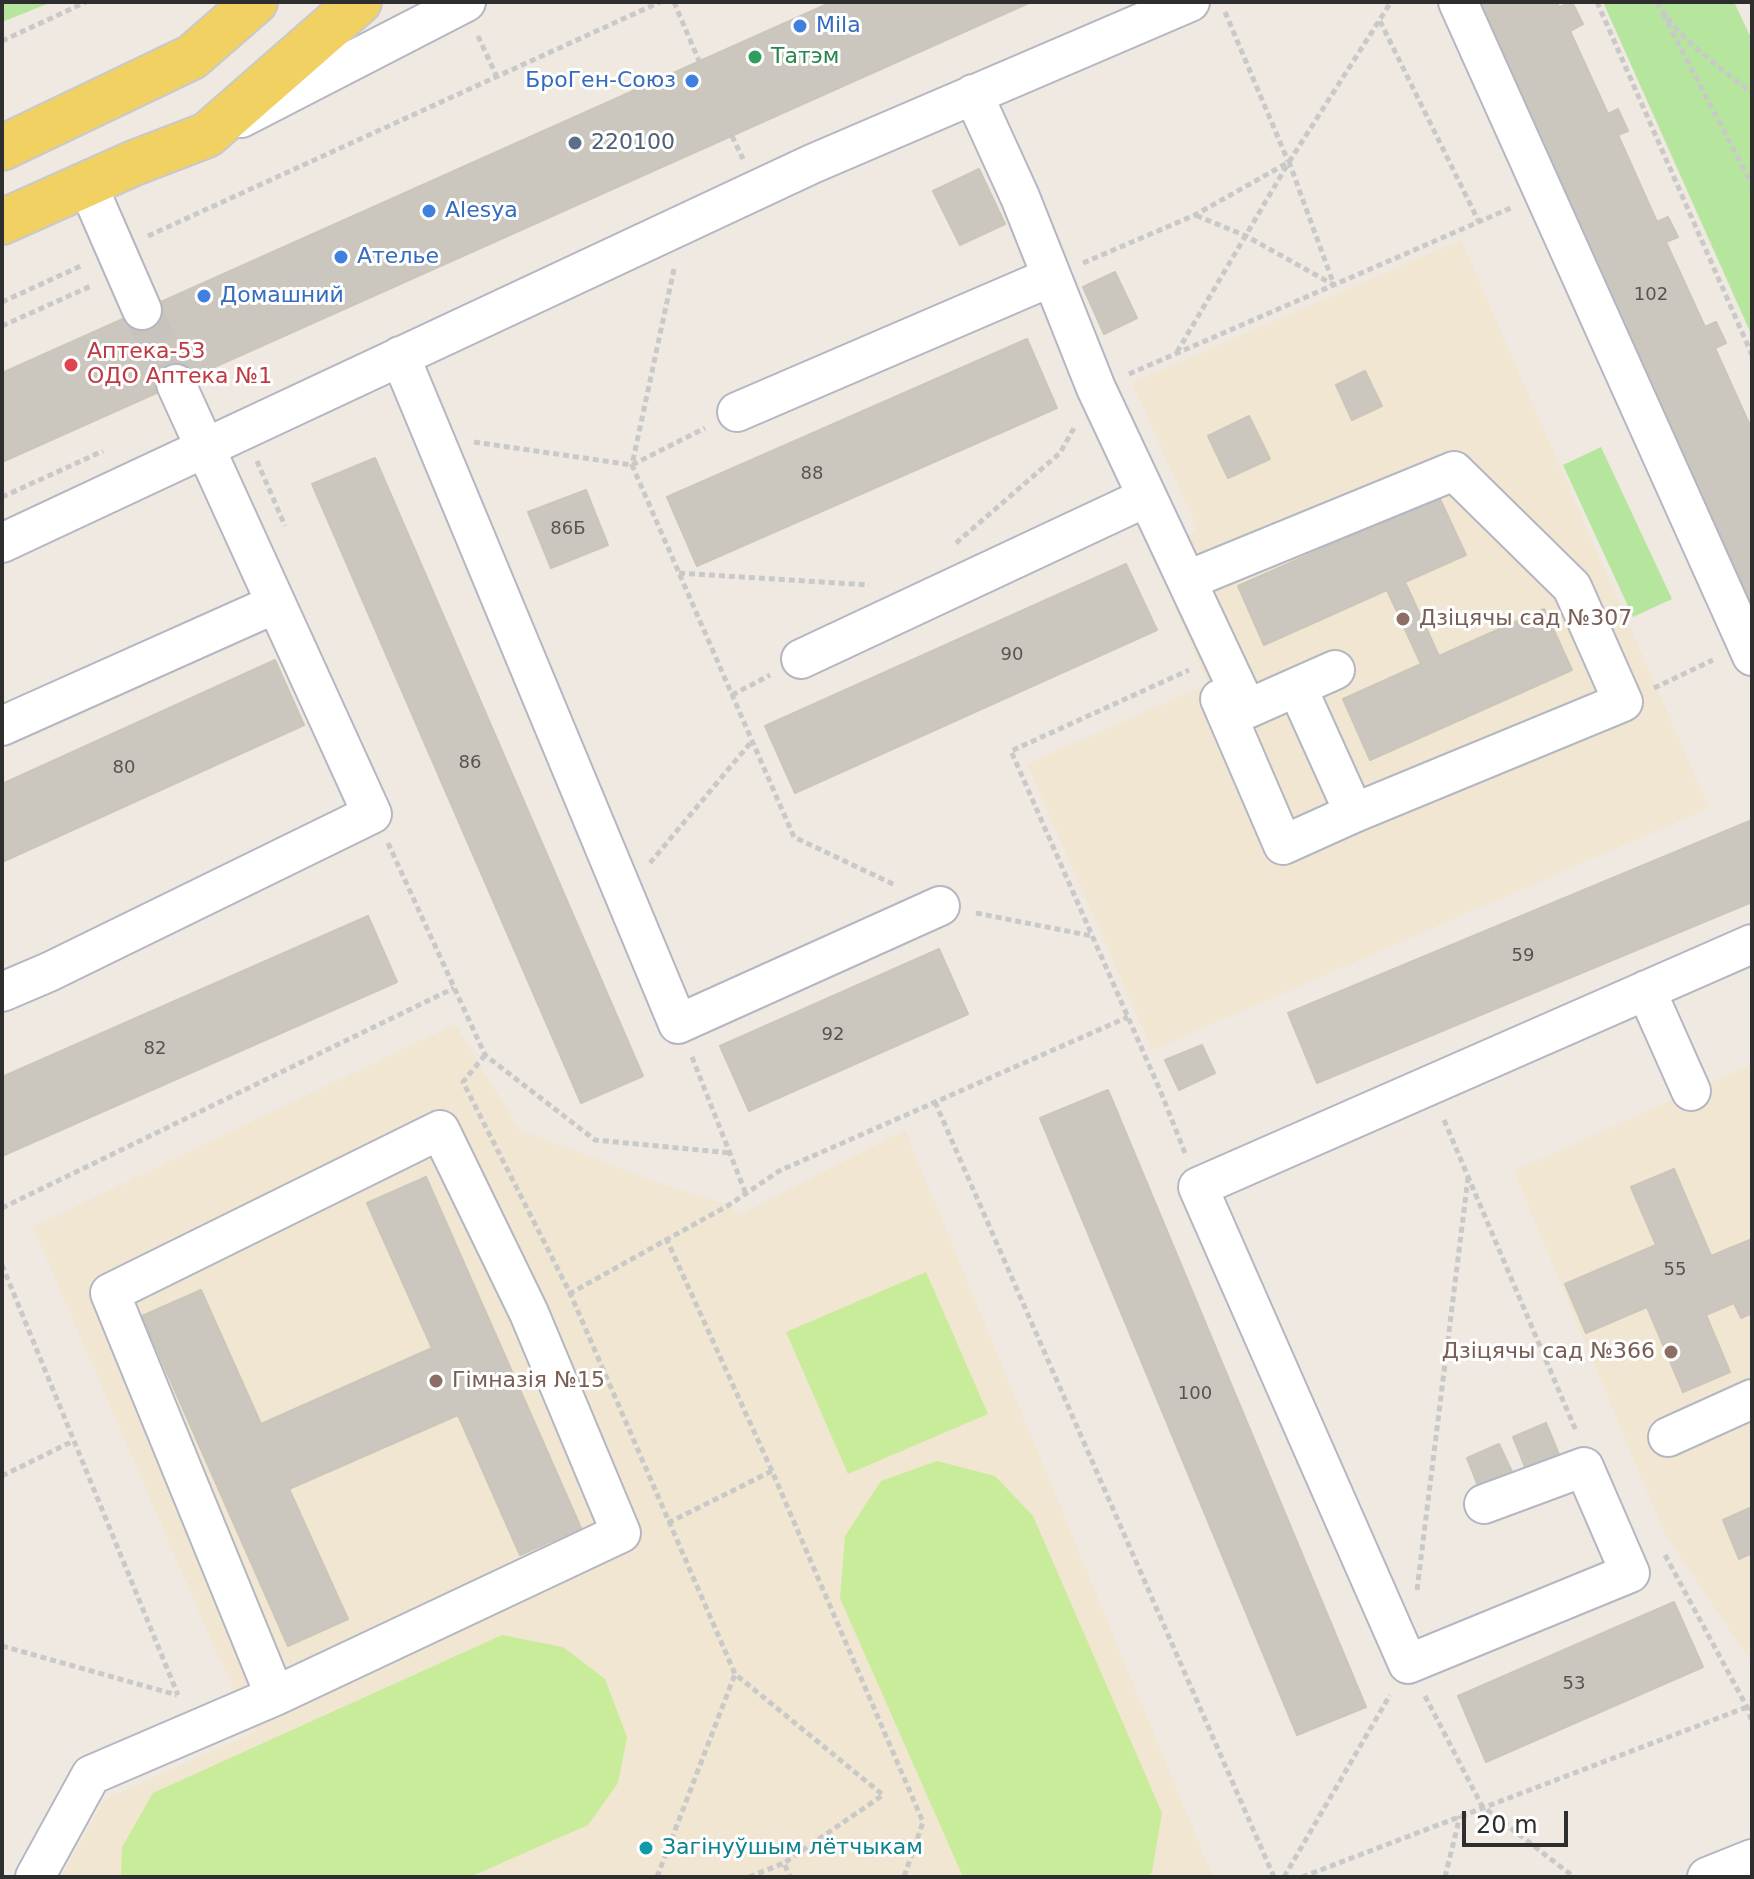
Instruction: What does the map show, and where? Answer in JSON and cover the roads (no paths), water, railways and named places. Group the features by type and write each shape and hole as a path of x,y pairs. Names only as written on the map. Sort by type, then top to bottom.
{"main road":[{"path":"2,148 192,57 255,2"},
{"path":"2,222 134,163 207,135 359,2"}],"lane":[{"path":"207,135 466,2"},
{"path":"2,543 812,164 1190,2"},
{"path":"1458,2 1750,650"},
{"path":"973,94 1020,197 1096,388 1247,709 1335,670"},
{"path":"87,184 100,258 142,310"},
{"path":"737,412 1051,277"},
{"path":"400,356 678,1024 940,906"},
{"path":"2,992 372,814 176,384"},
{"path":"1188,580 1454,471 1572,587 1623,702 1283,845 1220,699 1238,691"},
{"path":"801,659 1147,497"},
{"path":"2,726 275,604"},
{"path":"1297,687 1354,813"},
{"path":"1484,1504 1584,1467 1630,1573 1408,1664 1198,1187 1752,944"},
{"path":"1646,990 1691,1091"},
{"path":"35,1877 91,1775 260,1702 621,1533 529,1313 440,1130 110,1293 260,1702"},
{"path":"1668,1437 1752,1399"},
{"path":"1707,1877 1752,1859"}],"tunnel":[{"path":"142,310 176,384"}],"place":[{"name":"Mila","path":"800,26"},
{"name":"Татэм","path":"755,57"},
{"name":"БроГен-Союз","path":"692,81"},
{"name":"220100","path":"575,143"},
{"name":"Alesya","path":"429,211"},
{"name":"Ателье","path":"341,257"},
{"name":"Домашний","path":"204,296"},
{"name":"Аптека-53 ОДО Аптека №1","path":"71,365"},
{"name":"Дзіцячы сад №307","path":"1403,619"},
{"name":"Дзіцячы сад №366","path":"1671,1352"},
{"name":"Гімназія №15","path":"436,1381"},
{"name":"Загінуўшым лётчыкам","path":"646,1848"}]}
